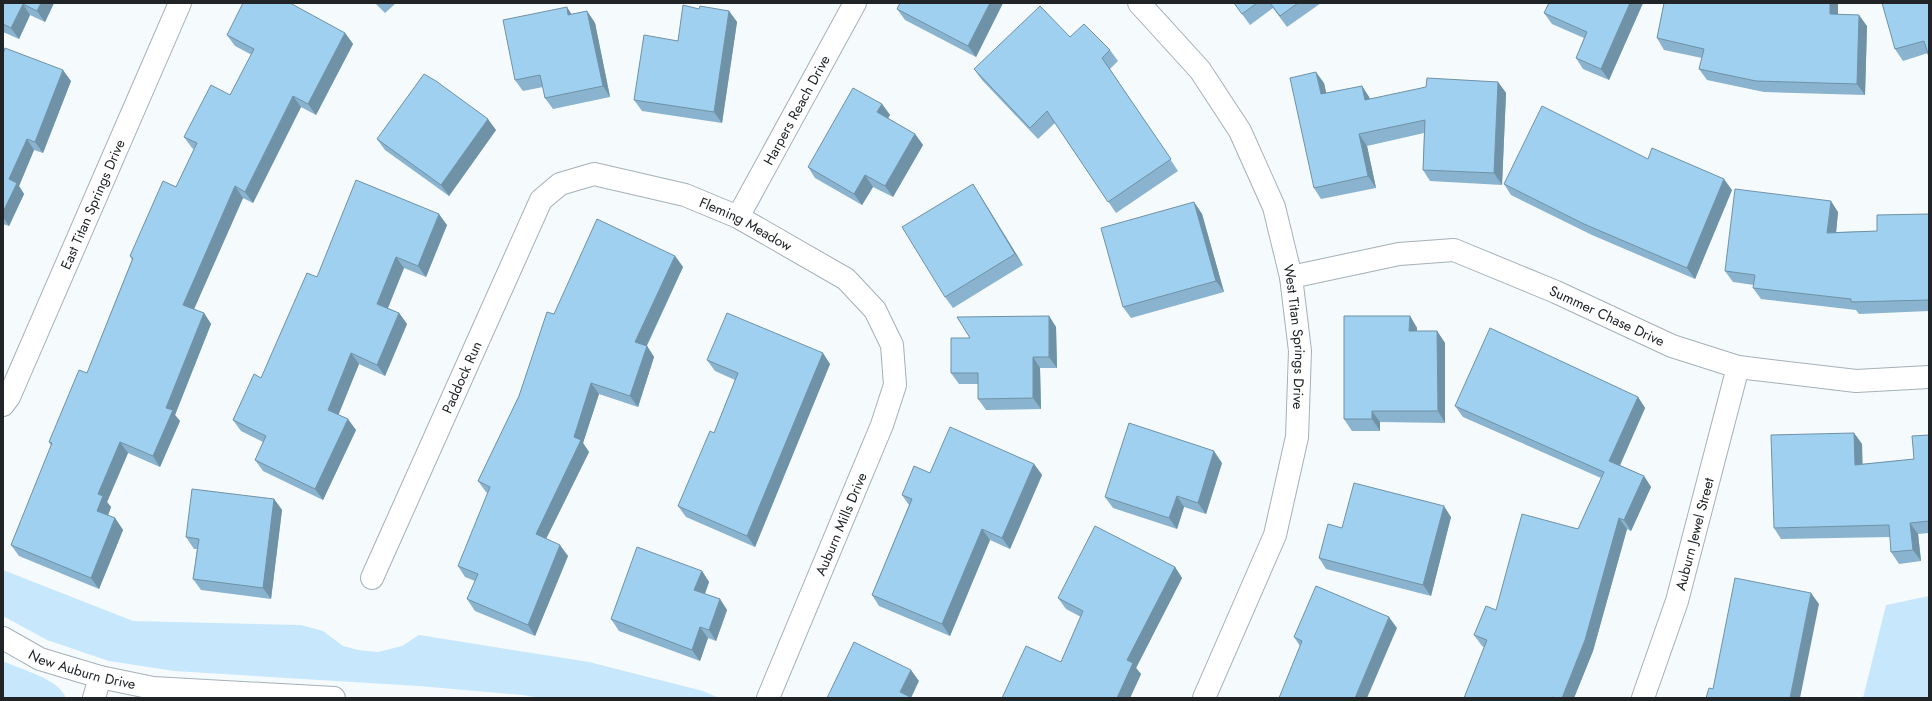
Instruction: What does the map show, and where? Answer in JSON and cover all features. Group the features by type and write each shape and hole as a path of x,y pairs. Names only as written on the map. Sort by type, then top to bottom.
{"street":[{"name":"East Titan Springs Drive","path":"3,405 9,397 180,3"},
{"name":"Harpers Reach Drive","path":"738,218 855,3"},
{"name":"West Titan Springs Drive","path":"1139,3 1200,70 1240,131 1274,207 1291,277 1300,351 1297,437 1275,535 1204,698"},
{"name":"Fleming Meadow","path":"560,184 594,174 684,195 738,218 846,279 875,310 892,345"},
{"name":"Paddock Run","path":"372,578 540,200 560,184"},
{"name":"Summer Chase Drive","path":"1291,277 1399,254 1454,250 1556,292 1672,346 1738,367 1856,381 1929,377"},
{"name":"Auburn Mills Drive","path":"768,698 882,424 895,385 892,345"},
{"name":"Auburn Jewel Street","path":"1643,698 1676,601 1738,367"},
{"name":"New Auburn Drive","path":"3,638 40,659 100,678 153,688 334,698"},
{"path":"94,698 100,678"}],"shaded area":[{"path":"3,570 133,621 301,625 323,631 343,646 358,650 378,652 402,646 419,635 589,662 703,691 719,698 539,698 523,695 419,686 174,671 109,661 47,640 3,616"},
{"path":"1929,596 1929,698 1863,698 1886,605"},
{"path":"3,661 47,680 62,691 66,698 3,698"}],"building":[{"path":"3,3 41,3 37,11 23,4 11,28 3,24"},
{"path":"243,3 290,3 345,33 308,104 293,96 245,192 235,186 183,305 204,313 166,408 173,410 153,456 120,442 98,494 103,496 97,511 115,518 91,578 11,545 52,443 49,442 79,370 87,373 133,258 130,256 163,181 176,187 197,143 184,137 211,85 230,95 254,49 227,35"},
{"path":"900,3 990,3 968,46 897,9"},
{"path":"1234,3 1257,3 1242,14"},
{"path":"1270,3 1298,3 1280,16"},
{"path":"1549,3 1630,3 1601,69 1576,58 1587,32 1544,13"},
{"path":"1664,3 1830,3 1830,14 1859,15 1857,84 1756,81 1699,69 1704,49 1657,38"},
{"path":"1882,3 1929,3 1929,57 1924,41 1895,49"},
{"path":"683,5 699,9 700,6 729,11 714,112 634,100 644,35 678,41"},
{"path":"1040,6 1070,37 1084,24 1110,50 1102,58 1171,159 1108,202 1047,111 1030,128 974,69"},
{"path":"567,7 568,15 587,11 603,86 545,98 540,75 515,80 503,20"},
{"path":"5,48 63,70 35,142 27,139 9,179 17,183 3,212 3,54"},
{"path":"1316,72 1321,94 1362,86 1365,100 1426,87 1427,78 1498,82 1494,173 1423,170 1425,120 1359,134 1368,176 1314,188 1290,78"},
{"path":"424,74 488,119 441,185 377,139"},
{"path":"853,88 882,104 877,112 915,134 885,186 865,175 854,194 808,167"},
{"path":"1542,106 1648,159 1652,148 1724,179 1687,268 1584,224 1504,184"},
{"path":"356,180 439,214 418,266 396,257 377,304 399,313 377,365 351,353 328,410 348,419 315,489 255,460 266,436 233,420 254,374 261,378 307,273 317,277"},
{"path":"973,184 1015,254 945,297 902,227"},
{"path":"1735,189 1831,201 1827,233 1877,231 1877,215 1929,214 1929,300 1851,302 1851,299 1753,288 1755,275 1725,271"},
{"path":"1194,202 1216,281 1123,307 1101,228"},
{"path":"597,219 675,256 635,342 647,346 630,396 591,383 574,437 581,440 536,534 560,545 528,625 467,599 478,574 458,566 490,487 478,481 519,396 547,312 554,314"},
{"path":"727,313 823,353 747,536 678,506 710,431 714,433 738,373 707,360"},
{"path":"1049,316 1049,357 1033,357 1033,398 978,399 978,373 951,373 951,338 970,338 957,317"},
{"path":"1344,316 1410,316 1409,331 1437,331 1438,411 1372,411 1372,419 1344,419"},
{"path":"1490,328 1638,397 1609,461 1644,476 1624,520 1619,518 1585,640 1562,698 1464,698 1487,640 1474,635 1486,606 1496,610 1522,514 1578,529 1604,472 1455,406"},
{"path":"1129,423 1214,451 1198,503 1177,496 1169,518 1105,497"},
{"path":"950,427 1034,464 1002,538 982,529 942,624 872,595 912,499 902,495 914,466 930,473"},
{"path":"1854,433 1855,465 1914,459 1912,436 1929,435 1929,521 1910,523 1913,550 1891,552 1889,525 1774,528 1771,435"},
{"path":"1354,483 1444,506 1423,585 1319,558 1328,524 1342,528"},
{"path":"192,489 274,499 263,588 193,579 199,539 186,537"},
{"path":"1095,526 1175,567 1127,660 1133,663 1117,698 1002,698 1026,646 1061,662 1083,611 1058,598"},
{"path":"637,547 702,571 694,590 720,599 709,630 700,627 692,650 611,619"},
{"path":"1735,578 1811,593 1790,698 1706,698 1709,688 1713,689"},
{"path":"1316,586 1389,617 1355,698 1279,698 1302,641 1294,637"},
{"path":"854,642 911,670 900,692 912,698 827,698"}]}
